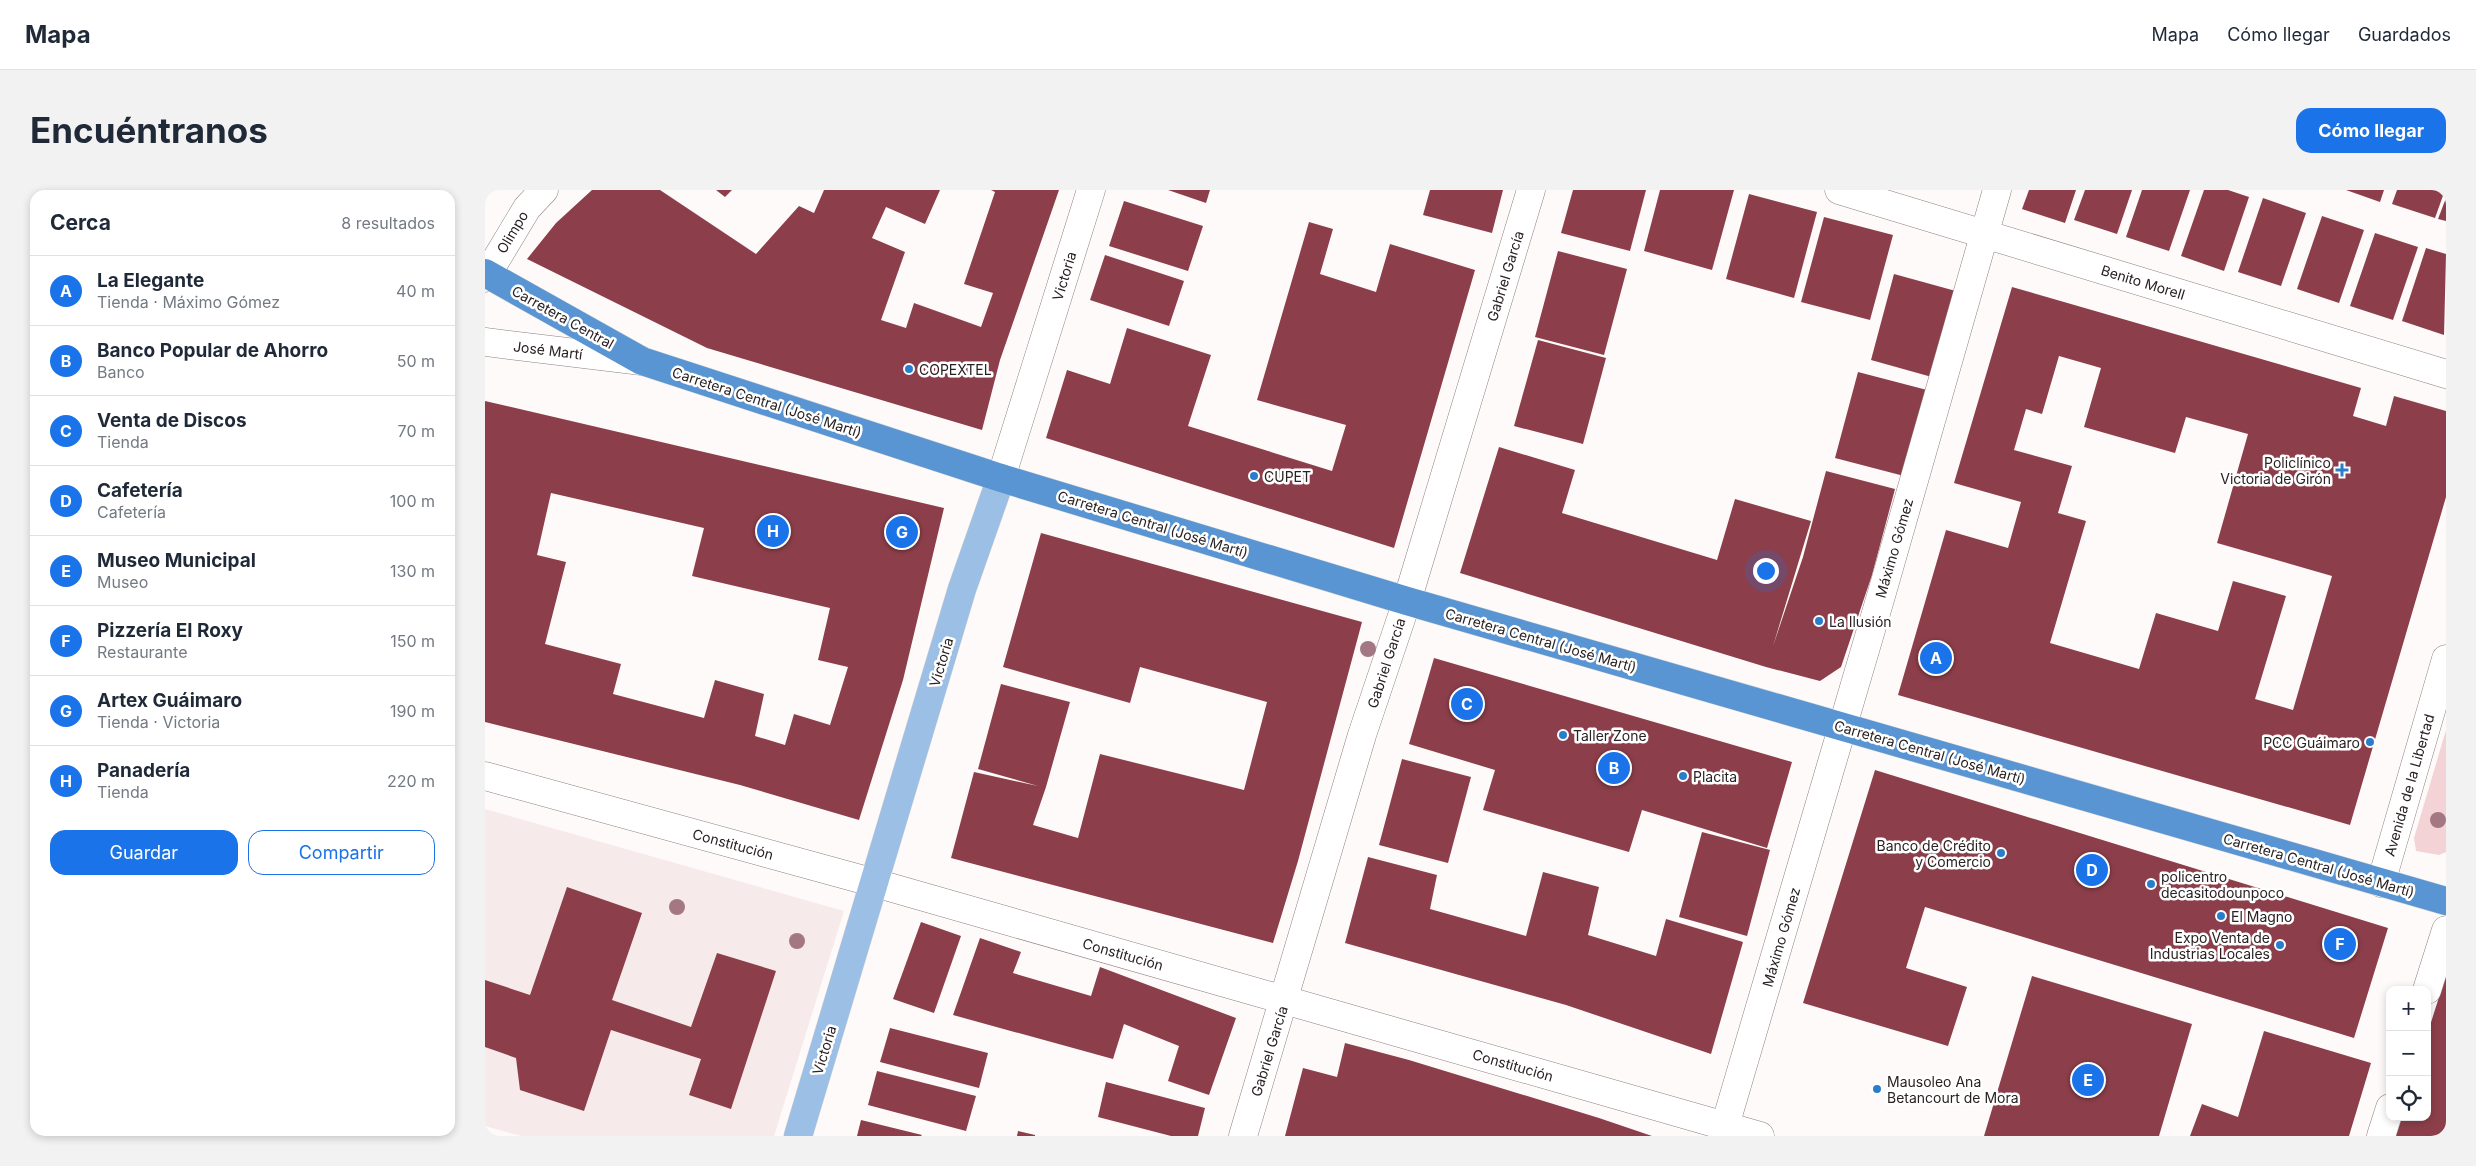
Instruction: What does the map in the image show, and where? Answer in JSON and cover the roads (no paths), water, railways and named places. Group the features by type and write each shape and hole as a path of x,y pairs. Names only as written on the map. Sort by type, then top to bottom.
{"highway":[{"name":"Carretera Central","path":"486,275 641,361"},
{"name":"Carretera Central (José Martí)","path":"641,361 1001,478 1407,601 2446,901"}],"main road":[{"name":"Victoria","path":"798,1136 962,590 1001,478"}],"street":[{"name":"Olimpo","path":"486,275 527,208 544,190"},
{"name":"Victoria","path":"1001,478 1091,190"},
{"name":"Gabriel García","path":"1243,1136 1285,1000 1362,735 1407,601 1531,190"},
{"name":"Benito Morell","path":"1839,190 2446,374"},
{"name":"Máximo Gómez","path":"1723,1131 1883,587 1997,190"},
{"name":"José Martí","path":"485,342 641,361"},
{"name":"Avenida de la Libertad","path":"2381,883 2446,660"},
{"name":"Constitución","path":"485,776 875,883 1285,1000 1723,1131 1760,1136"},
{"path":"2428,986 2446,930"},
{"path":"2381,1136 2386,1120"}],"place":[{"name":"COPEXTEL","path":"909,369"},
{"name":"Policlínico Victoria de Girón","path":"2342,470"},
{"name":"CUPET","path":"1254,476"},
{"name":"Panadería","path":"773,531"},
{"name":"Artex Guáimaro","path":"902,532"},
{"name":"La Ilusión","path":"1819,621"},
{"name":"La Elegante","path":"1936,658"},
{"name":"Venta de Discos","path":"1467,704"},
{"name":"Taller Zone","path":"1563,735"},
{"name":"PCC Guáimaro","path":"2370,742"},
{"name":"Banco Popular de Ahorro","path":"1614,768"},
{"name":"Placita","path":"1683,776"},
{"name":"Banco de Crédito y Comercio","path":"2001,853"},
{"name":"Cafetería","path":"2092,870"},
{"name":"policentro decasitodounpoco","path":"2151,884"},
{"name":"El Magno","path":"2221,916"},
{"name":"Pizzería El Roxy","path":"2340,944"},
{"name":"Expo Venta de Industrias Locales","path":"2280,945"},
{"name":"Museo Municipal","path":"2088,1080"},
{"name":"Mausoleo Ana Betancourt de Mora","path":"1877,1089"}]}
